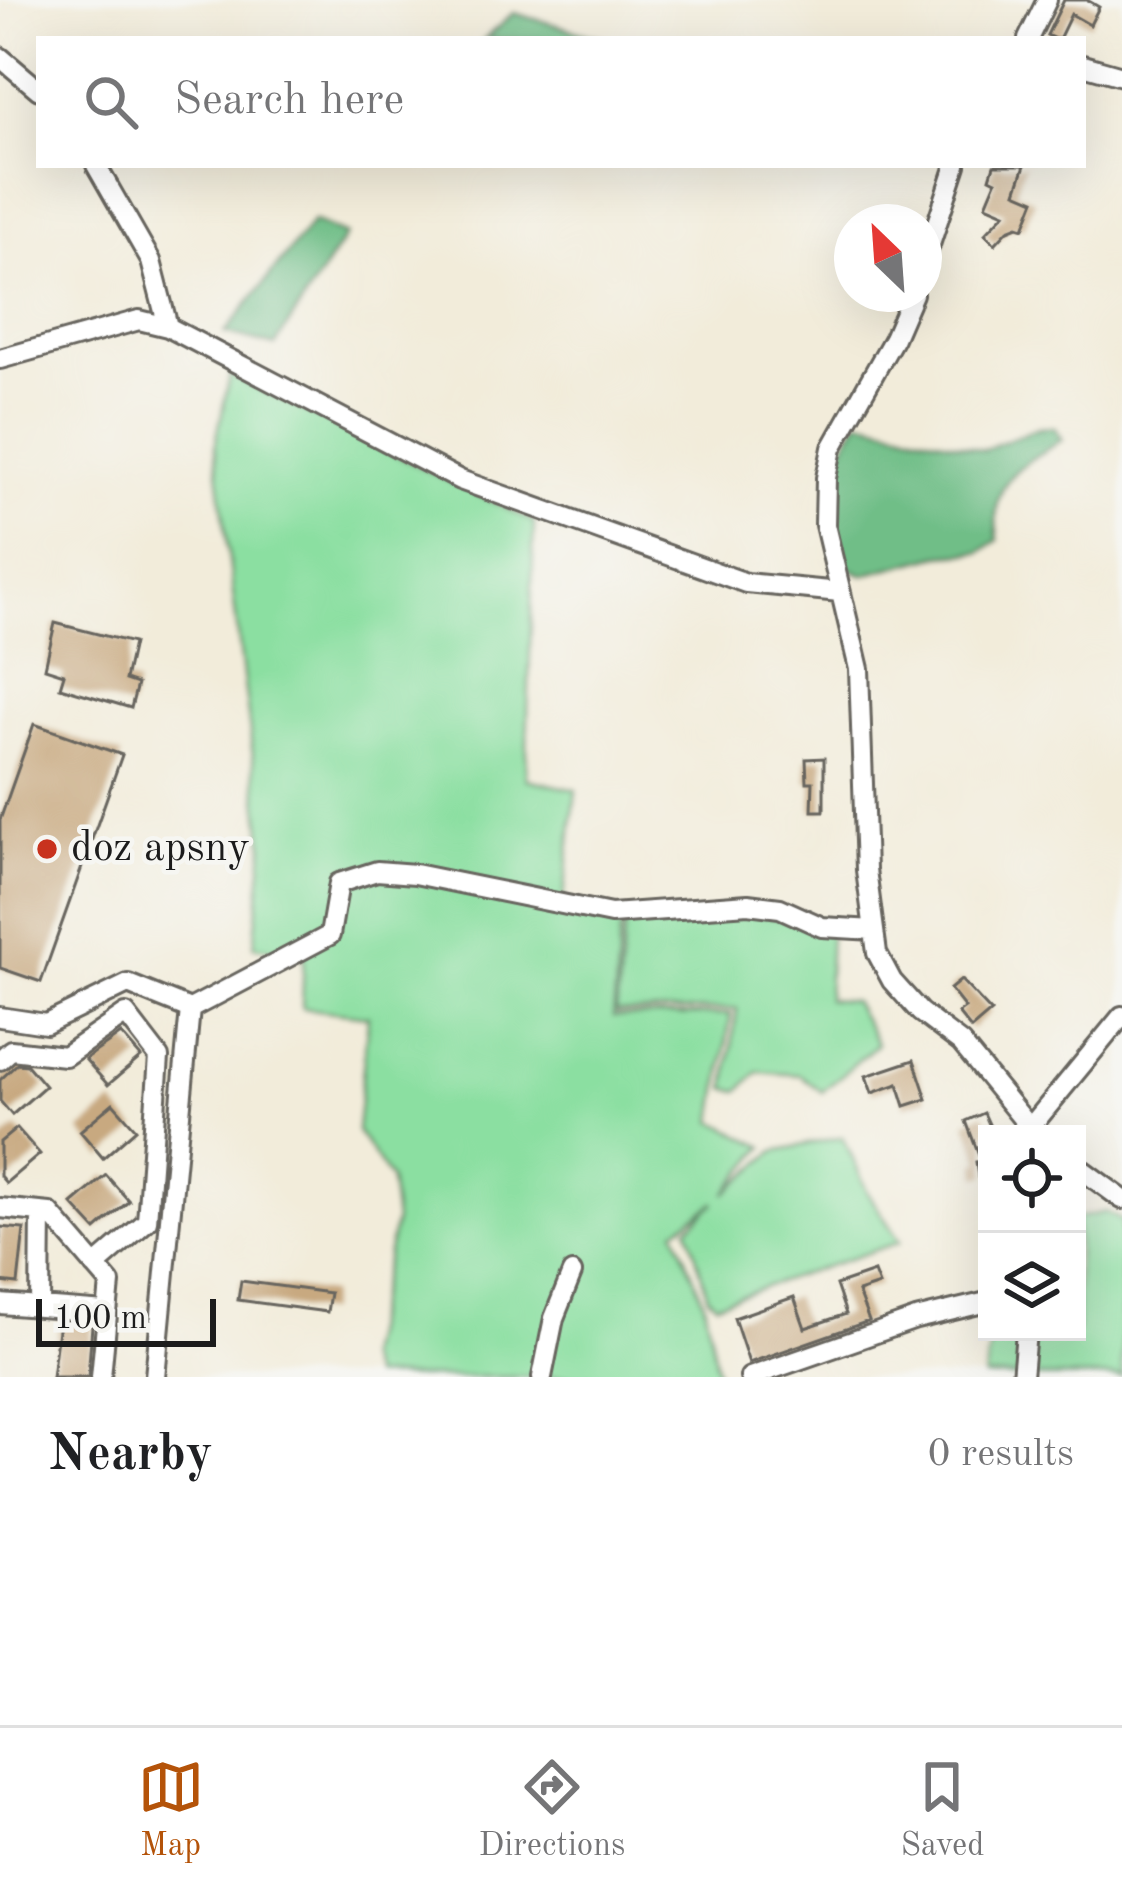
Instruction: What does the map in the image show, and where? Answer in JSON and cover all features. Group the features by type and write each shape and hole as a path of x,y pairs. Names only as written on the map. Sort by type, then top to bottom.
{"street":[{"path":"1033,36 1047,0"},
{"path":"0,57 36,87"},
{"path":"1086,66 1122,76"},
{"path":"97,168 152,261 168,326"},
{"path":"942,208 955,168"},
{"path":"906,312 832,448 825,525 859,669 864,831 877,953 892,981 920,1012 961,1043 1021,1125"},
{"path":"0,358 139,320 168,326 460,479 746,583 840,592"},
{"path":"0,1017 46,1024 128,985 190,1009 330,935 338,883 376,871 415,874 611,914 748,904 780,908 822,927 874,930"},
{"path":"155,1377 190,1009"},
{"path":"0,1060 11,1050 65,1055 126,1013 159,1057 147,1221 95,1266"},
{"path":"1031,1125 1122,1016"},
{"path":"1086,1173 1122,1199"},
{"path":"0,1208 50,1213 110,1283 101,1377"},
{"path":"40,1307 41,1213"},
{"path":"542,1377 554,1318 572,1273"},
{"path":"0,1304 106,1312"},
{"path":"750,1377 916,1319 978,1304"},
{"path":"1022,1377 1025,1341"}],"green space":[{"path":"514,13 594,36 487,36"},
{"path":"313,221 346,235 275,346 225,333"},
{"path":"230,375 534,522 526,779 576,790 562,914 621,920 613,1017 731,1014 714,1121 764,1147 725,1194 775,1151 843,1137 868,1193 900,1242 716,1303 708,1297 688,1228 716,1202 675,1230 704,1303 718,1377 371,1377 364,1357 395,1221 390,1179 357,1131 368,1016 302,1008 304,954 254,946 264,847 215,446"},
{"path":"860,420 983,450 1038,428 1054,427 1062,440 1009,478 997,503 998,540 981,552 940,555 864,575 843,566 834,508 841,455"},
{"path":"752,913 796,921 830,934 827,999 853,1001 877,1044 822,1092 801,1075 758,1072 739,1091 726,1088 737,1009 616,1013 625,922 691,921"},
{"path":"1106,1212 1122,1221 1122,1377 984,1377 991,1341 1086,1341 1086,1216"}],"building":[{"path":"1064,0 1087,0 1099,7 1090,25 1071,14 1060,36 1047,35"},
{"path":"993,168 1024,168 1016,192 1035,200 1024,228 1008,230 995,244 985,234 1005,213 986,205 996,181 990,178"},
{"path":"55,623 133,643 125,680 137,684 131,708 60,687 64,674 45,668"},
{"path":"34,724 122,755 41,982 0,968 0,820"},
{"path":"824,758 824,811 812,811 813,782 807,782 806,759"},
{"path":"961,980 991,1012 971,1029 958,1013 965,1008 950,989"},
{"path":"121,1034 141,1057 108,1085 85,1059"},
{"path":"914,1060 927,1099 905,1106 898,1084 872,1093 866,1076"},
{"path":"17,1064 27,1065 45,1086 12,1115 0,1101 0,1080"},
{"path":"113,1103 136,1129 103,1158 80,1131"},
{"path":"984,1113 989,1125 978,1125 978,1153 966,1121"},
{"path":"17,1128 40,1154 6,1183 0,1176 0,1142"},
{"path":"106,1175 129,1201 96,1230 72,1204"},
{"path":"0,1227 24,1229 18,1284 0,1282"},
{"path":"874,1272 879,1285 858,1292 869,1321 749,1363 734,1318 794,1297 805,1328 846,1314 836,1285"},
{"path":"241,1281 330,1293 327,1312 238,1300"},
{"path":"59,1322 92,1325 88,1377 52,1377"}],"place":[{"name":"doz apsny","path":"47,849"}]}
